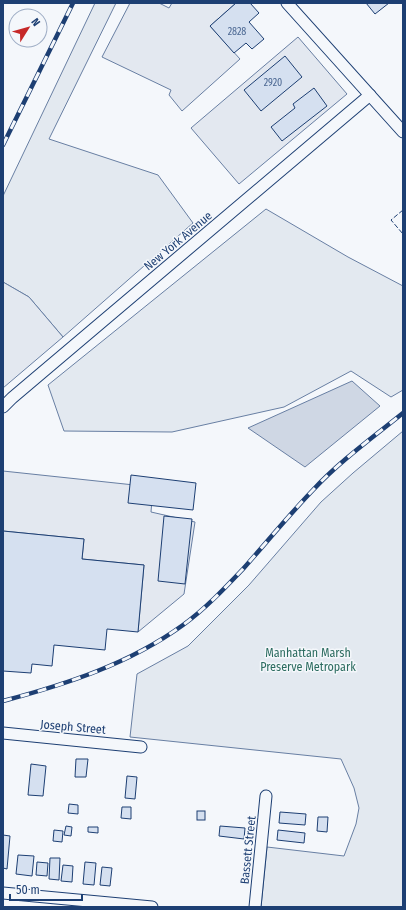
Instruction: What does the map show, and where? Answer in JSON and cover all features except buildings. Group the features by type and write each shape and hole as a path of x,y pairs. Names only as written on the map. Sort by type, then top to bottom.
{"street":[{"path":"287,3 403,132"},
{"name":"New York Avenue","path":"3,407 370,95"},
{"name":"Joseph Street","path":"3,733 142,747"},
{"name":"Bassett Street","path":"255,907 266,796"},
{"path":"3,893 152,907"}],"green space":[{"path":"95,3 116,3 49,139 158,175 193,223 63,337 29,297 3,282 3,196"},
{"path":"266,209 348,257 403,286 403,390 391,397 351,371 284,407 172,432 64,431 48,385"},
{"name":"Manhattan Marsh Preserve Metropark","path":"403,431 403,907 261,907 267,847 344,856 356,824 359,808 354,788 341,759 130,737 137,674 188,646 249,585 321,502"}],"shaded area":[{"path":"130,3 159,3 169,8 172,3 236,3 210,26 240,59 182,111 169,95 171,90 102,57"},
{"path":"298,37 347,94 239,184 191,128"},
{"path":"3,282 29,297 63,337 3,388"},
{"path":"352,381 380,406 305,467 248,428"},
{"path":"3,471 153,487 151,512 195,522 184,594 138,632 144,565 82,559 84,539 3,531"}],"railway":[{"path":"3,145 73,3"},
{"path":"3,701 74,680 119,662 162,639 183,625 207,606 229,584 323,479 356,450 403,413"}],"fence":[{"path":"403,210 391,220 403,234"}]}
